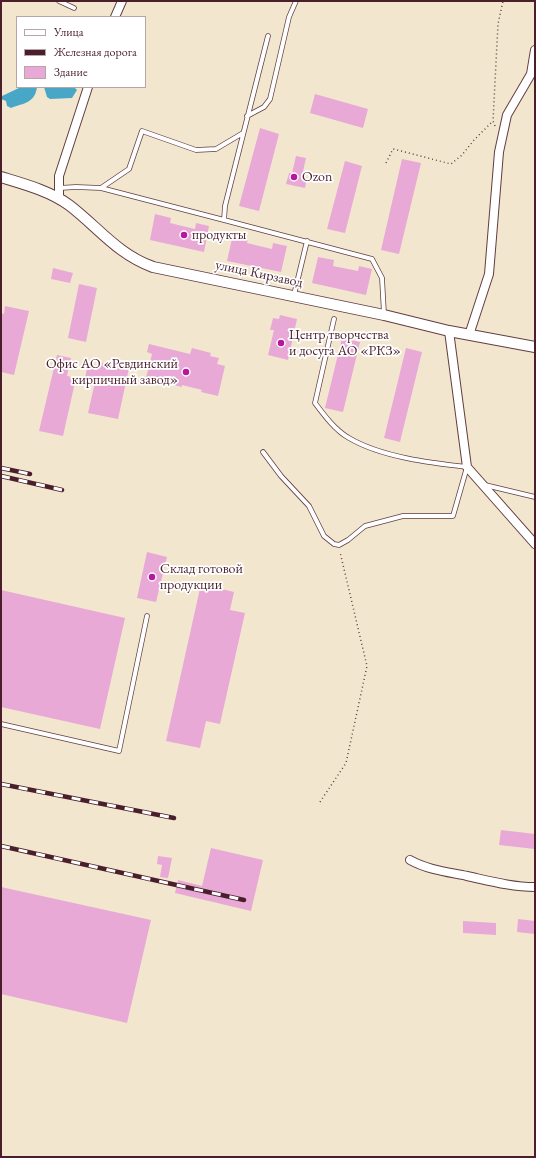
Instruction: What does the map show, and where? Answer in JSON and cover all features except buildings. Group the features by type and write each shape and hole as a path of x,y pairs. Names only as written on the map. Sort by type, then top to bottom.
{"street":[{"path":"115,16 122,1"},
{"path":"470,335 489,274 498,152 507,115 531,74 535,50"},
{"path":"60,199 59,176 88,88"},
{"name":"улица Кирзавод","path":"1,177 60,199 121,250 146,264 162,269 384,315 449,331 535,347"},
{"path":"449,331 467,467 535,544"},
{"path":"410,860 426,867 454,874 510,886 535,887"}],"lane":[{"path":"59,1 74,8"},
{"path":"248,116 264,107 270,99 289,17 296,1"},
{"path":"224,220 225,206 268,36"},
{"path":"101,188 129,169 142,131 196,150 216,150 243,133"},
{"path":"59,188 101,188 372,259 382,278 384,315"},
{"path":"294,296 307,241"},
{"path":"263,452 281,476 309,506 324,536 334,544 348,540 365,526 403,516 453,516 467,467 420,461 375,449 348,438 327,418 315,403 334,319"},
{"path":"483,485 535,498"},
{"path":"1,724 119,751 147,616"}],"path":[{"path":"501,140 493,121 498,24 503,1"},
{"path":"386,163 393,149 451,164 462,155 474,140 493,121"},
{"path":"320,802 346,763 368,666 338,544"}],"water":[{"path":"19,88 37,88 34,96 28,102 11,108 7,106 6,101 1,99 2,96"},
{"path":"44,88 75,88 77,90 72,98 50,99 47,97"}],"railway":[{"path":"1,468 30,474"},
{"path":"1,476 62,490"},
{"path":"1,784 174,818"},
{"path":"1,846 244,900"}],"place":[{"name":"Ozon","path":"294,177"},
{"name":"продукты","path":"184,235"},
{"name":"Центр творчества и досуга АО «РКЗ»","path":"281,343"},
{"name":"Офис АО «Ревдинский кирпичный завод»","path":"186,372"},
{"name":"Склад готовой продукции","path":"152,577"}]}
